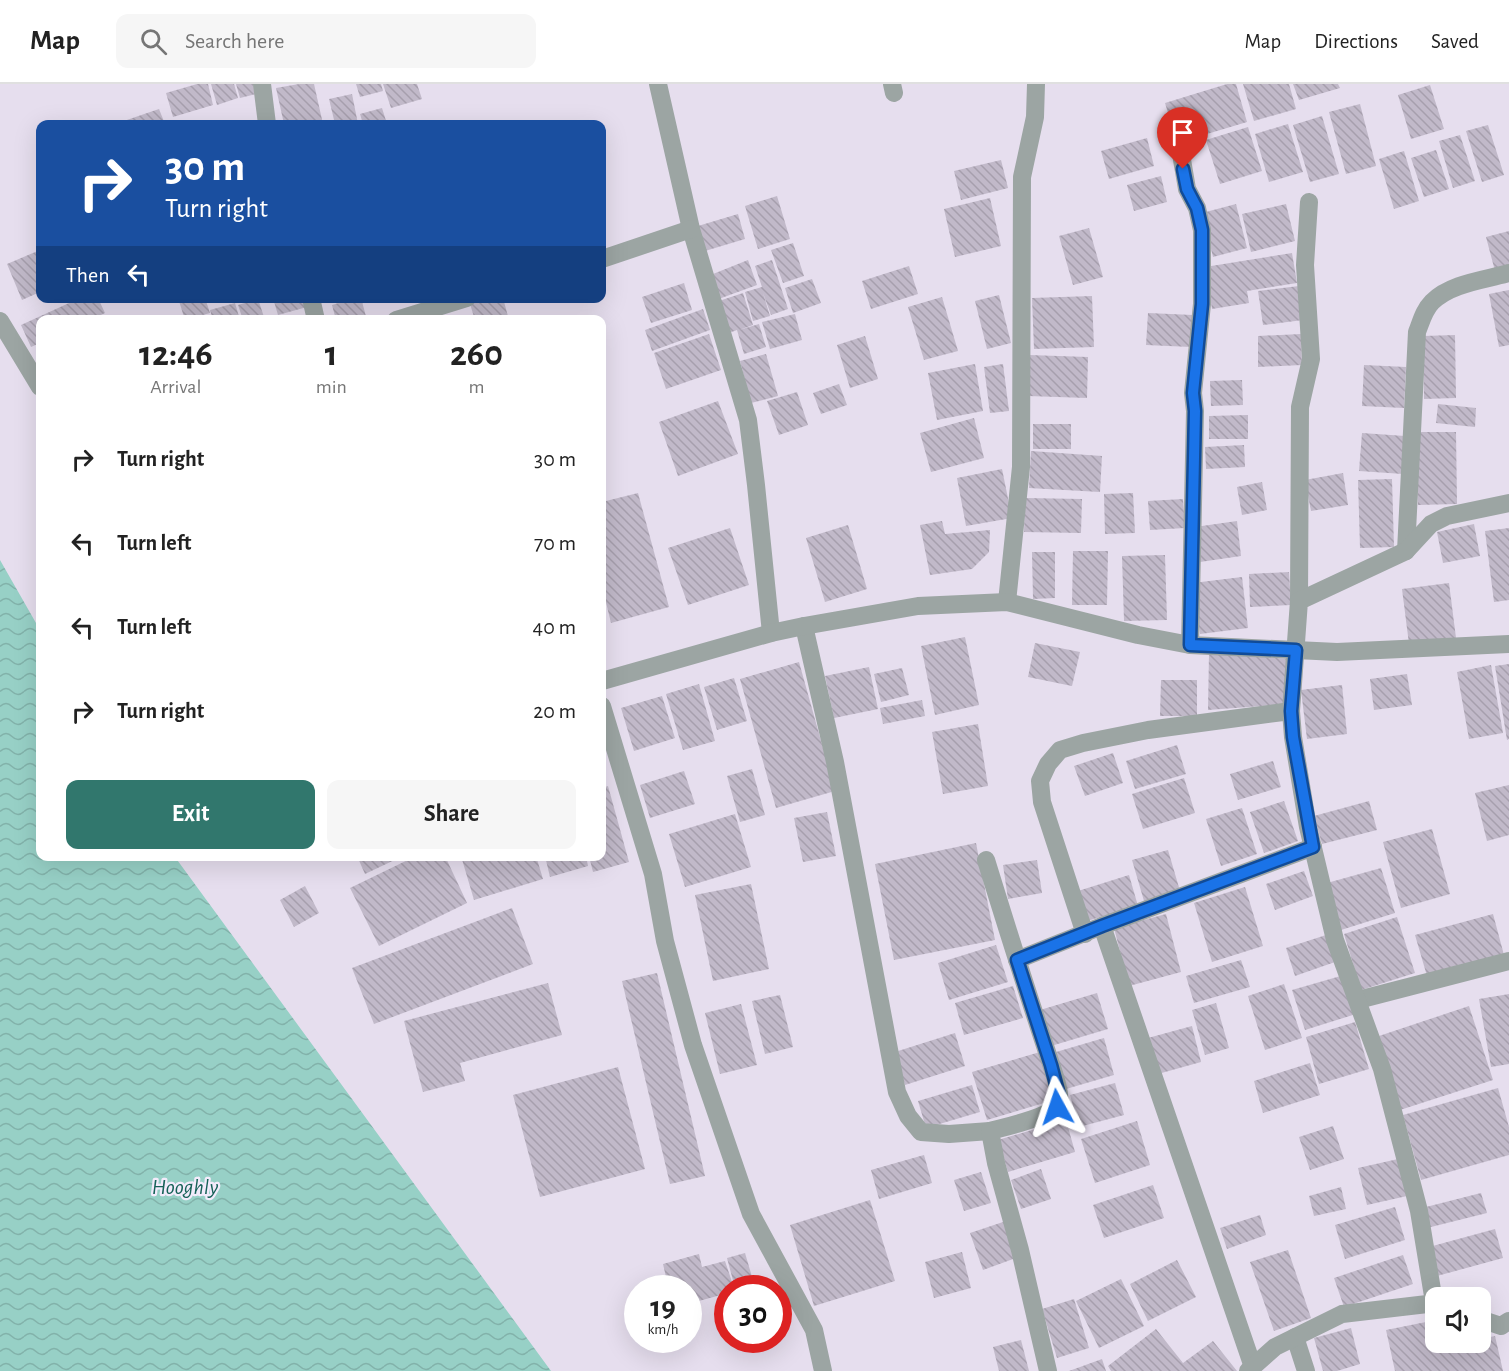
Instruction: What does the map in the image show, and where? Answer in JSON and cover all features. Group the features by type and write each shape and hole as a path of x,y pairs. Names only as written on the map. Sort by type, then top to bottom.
{"street":[{"path":"262,84 266,120"},
{"path":"658,84 692,229 747,420 771,633"},
{"path":"1007,602 1021,468 1022,177 1035,117 1036,84"},
{"path":"1180,148 1187,189 1197,208 1202,230 1202,304 1193,393 1195,411 1190,645"},
{"path":"1309,202 1305,265 1311,359 1300,407 1299,601 1291,711 1293,737 1313,847 1335,940 1382,1069 1419,1211 1432,1287"},
{"path":"606,258 692,229"},
{"path":"1406,551 1418,332 1422,317 1432,302 1452,289 1509,273"},
{"path":"430,315 450,312"},
{"path":"0,321 36,380"},
{"path":"1299,601 1406,551 1431,524 1447,516 1509,503"},
{"path":"606,680 771,633 804,626 918,606 1007,602 1138,635 1190,645 1337,652 1509,644"},
{"path":"804,626 835,762 897,1092 908,1116 921,1132 949,1134 990,1131 1046,1114 1057,1107 1060,1099 986,861"},
{"path":"1085,934 1042,802 1040,781 1048,764 1060,750 1148,730 1291,711"},
{"path":"606,718 654,874 664,941 693,1045 751,1214 814,1330 824,1371"},
{"path":"1017,960 1313,847"},
{"path":"1102,926 1250,1369 1275,1347 1342,1314 1425,1303"},
{"path":"1358,1000 1509,961"},
{"path":"990,1131 1048,1371"},
{"path":"1491,1323 1506,1329"},
{"path":"1295,1337 1306,1371"}],"water":[{"name":"Hooghly","path":"0,560 36,623 36,861 178,861 551,1371 0,1371"}],"building":[{"path":"197,84 208,84 213,105 173,117 166,93"},
{"path":"211,84 234,84 238,98 217,105"},
{"path":"236,84 253,84 256,94 240,98"},
{"path":"314,84 322,120 283,120 276,88"},
{"path":"356,84 381,84 383,91 360,97"},
{"path":"383,84 417,84 422,99 391,108"},
{"path":"1227,84 1236,84 1247,122 1177,143 1165,103"},
{"path":"1243,84 1289,84 1296,109 1254,121"},
{"path":"1293,84 1338,84 1340,88 1299,100"},
{"path":"1430,85 1444,129 1411,139 1398,95"},
{"path":"352,94 357,120 334,120 329,99"},
{"path":"1360,104 1376,166 1346,174 1329,112"},
{"path":"382,108 386,120 362,120 360,114"},
{"path":"159,109 163,120 127,120"},
{"path":"1322,116 1339,174 1310,182 1293,125"},
{"path":"1288,124 1303,172 1269,182 1255,134"},
{"path":"1488,125 1504,175 1482,182 1466,131"},
{"path":"1248,127 1262,171 1220,184 1206,140"},
{"path":"1460,135 1475,181 1453,188 1439,141"},
{"path":"1147,138 1154,166 1109,179 1101,151"},
{"path":"1436,150 1449,189 1424,197 1411,158"},
{"path":"1404,151 1419,201 1394,209 1379,159"},
{"path":"1001,160 1008,188 961,200 954,171"},
{"path":"1161,176 1167,202 1134,211 1127,185"},
{"path":"777,196 790,239 758,249 745,206"},
{"path":"990,198 1001,246 955,257 944,209"},
{"path":"1236,204 1247,248 1213,257 1202,213"},
{"path":"1286,204 1295,241 1251,252 1242,214"},
{"path":"738,214 745,239 705,251 698,226"},
{"path":"1089,228 1103,277 1073,285 1059,236"},
{"path":"1509,231 1509,267 1495,271 1486,237"},
{"path":"793,243 804,276 783,283 771,250"},
{"path":"36,252 36,294 22,300 7,264"},
{"path":"1292,253 1297,283 1247,291 1249,303 1212,309 1205,267"},
{"path":"748,260 757,285 716,300 708,276"},
{"path":"772,260 788,309 771,315 763,293 770,316 753,321 745,292 762,287 755,266"},
{"path":"909,266 918,294 871,309 862,281"},
{"path":"812,279 821,303 793,313 785,288"},
{"path":"684,283 692,310 651,323 642,297"},
{"path":"1299,286 1303,320 1263,325 1258,291"},
{"path":"1509,290 1509,345 1499,347 1489,294"},
{"path":"743,293 753,325 739,330 759,324 766,347 744,354 737,330 729,333 719,301"},
{"path":"999,295 1011,343 987,349 975,301"},
{"path":"1092,296 1094,347 1034,349 1032,298"},
{"path":"942,297 958,351 924,360 908,307"},
{"path":"69,303 100,303 105,313 101,315 43,315"},
{"path":"180,303 207,303 210,313 203,315 183,315"},
{"path":"235,303 239,315 212,315 210,310"},
{"path":"259,303 263,315 241,315 238,305"},
{"path":"274,303 306,303 307,307 278,315"},
{"path":"362,303 366,315 335,315 332,305"},
{"path":"504,303 508,315 473,315 470,304"},
{"path":"703,309 710,330 652,351 645,330"},
{"path":"1148,313 1193,315 1191,347 1146,345"},
{"path":"795,314 802,340 770,349 762,322"},
{"path":"36,318 36,345 31,347 21,325"},
{"path":"709,334 721,370 666,389 654,353"},
{"path":"1301,334 1302,365 1258,367 1258,336"},
{"path":"1455,335 1456,398 1424,399 1423,336"},
{"path":"865,336 878,379 850,388 837,345"},
{"path":"766,354 778,396 751,403 740,361"},
{"path":"1029,355 1088,357 1087,398 1028,396"},
{"path":"975,364 983,411 937,420 928,373"},
{"path":"1003,364 1009,411 990,413 984,367"},
{"path":"1364,365 1406,367 1404,408 1362,406"},
{"path":"1242,380 1243,405 1211,406 1210,381"},
{"path":"839,384 847,405 821,414 813,393"},
{"path":"797,392 808,425 779,435 767,401"},
{"path":"718,401 738,454 678,476 659,422"},
{"path":"1438,404 1476,408 1475,427 1436,423"},
{"path":"1248,415 1248,439 1209,439 1209,416"},
{"path":"974,418 984,458 931,472 920,433"},
{"path":"1033,424 1071,424 1071,449 1033,449"},
{"path":"1416,432 1456,432 1457,504 1418,505"},
{"path":"1362,433 1405,436 1403,474 1359,471"},
{"path":"1244,445 1245,467 1206,469 1205,447"},
{"path":"1031,451 1102,456 1100,492 1029,488"},
{"path":"1002,469 1012,518 966,526 957,478"},
{"path":"1343,473 1348,505 1311,511 1305,480"},
{"path":"1392,479 1394,547 1360,548 1358,480"},
{"path":"1262,482 1267,510 1242,515 1237,487"},
{"path":"638,493 669,607 611,623 606,602 606,501"},
{"path":"1133,493 1135,533 1105,534 1104,494"},
{"path":"1025,498 1082,499 1081,533 1024,532"},
{"path":"1183,499 1185,528 1150,530 1148,501"},
{"path":"942,521 945,534 990,530 989,552 972,569 930,575 920,525"},
{"path":"1237,521 1241,556 1200,562 1195,527"},
{"path":"1474,524 1480,556 1443,563 1437,532"},
{"path":"848,525 867,589 825,602 806,538"},
{"path":"730,528 749,585 688,605 668,548"},
{"path":"1509,528 1509,600 1494,602 1485,531"},
{"path":"1073,551 1108,551 1107,605 1072,605"},
{"path":"1032,552 1055,552 1055,598 1033,599"},
{"path":"1165,555 1167,620 1124,621 1122,556"},
{"path":"1289,572 1291,605 1250,607 1249,574"},
{"path":"1242,577 1248,628 1200,634 1193,583"},
{"path":"1449,583 1456,638 1409,644 1402,589"},
{"path":"965,637 979,705 935,715 921,646"},
{"path":"1035,643 1080,652 1072,686 1028,677"},
{"path":"1209,653 1290,659 1287,704 1208,710"},
{"path":"799,662 835,791 776,808 740,679"},
{"path":"1509,664 1509,739 1507,740 1495,666"},
{"path":"1491,665 1503,733 1469,739 1457,672"},
{"path":"869,667 878,709 834,718 825,676"},
{"path":"902,668 909,695 881,702 874,674"},
{"path":"1407,674 1412,705 1374,710 1370,679"},
{"path":"734,678 747,721 717,730 704,687"},
{"path":"1161,680 1197,680 1197,716 1160,716"},
{"path":"699,684 715,741 683,750 666,694"},
{"path":"1342,685 1347,734 1307,739 1301,690"},
{"path":"662,696 675,738 634,751 621,708"},
{"path":"922,700 925,716 883,724 880,708"},
{"path":"978,724 988,786 943,794 932,732"},
{"path":"1177,745 1186,774 1135,789 1126,761"},
{"path":"1113,753 1123,783 1085,796 1074,766"},
{"path":"1273,761 1281,787 1238,800 1230,774"},
{"path":"752,769 765,815 740,822 727,776"},
{"path":"684,771 695,804 650,818 640,785"},
{"path":"1184,778 1195,813 1143,829 1132,794"},
{"path":"1509,785 1509,835 1487,841 1475,793"},
{"path":"608,786 629,862 593,872 590,861 606,861 606,787"},
{"path":"1284,801 1298,841 1264,853 1250,812"},
{"path":"1369,801 1377,830 1322,844 1314,816"},
{"path":"1242,808 1257,854 1221,866 1206,819"},
{"path":"827,812 836,856 803,862 794,818"},
{"path":"735,814 751,867 685,887 669,834"},
{"path":"1432,829 1450,894 1401,908 1383,842"},
{"path":"976,843 995,940 894,960 875,864"},
{"path":"1168,850 1180,891 1144,901 1132,860"},
{"path":"1037,860 1042,893 1008,899 1003,865"},
{"path":"359,861 392,861 365,874"},
{"path":"406,861 447,861 467,903 379,946 350,888"},
{"path":"462,861 538,861 543,879 474,900"},
{"path":"546,861 587,861 588,866 550,877"},
{"path":"1381,868 1395,913 1341,930 1327,883"},
{"path":"1304,871 1313,896 1275,910 1266,884"},
{"path":"1129,875 1138,906 1087,921 1078,891"},
{"path":"751,884 769,969 713,981 695,895"},
{"path":"305,886 319,913 294,927 280,900"},
{"path":"1245,887 1263,946 1212,962 1194,903"},
{"path":"512,908 533,964 374,1024 352,968"},
{"path":"1166,914 1181,972 1129,986 1114,928"},
{"path":"1493,914 1504,955 1427,976 1415,935"},
{"path":"1397,917 1415,973 1361,990 1344,934"},
{"path":"1326,935 1335,962 1295,976 1286,948"},
{"path":"996,945 1008,982 949,1000 938,963"},
{"path":"1241,960 1250,987 1194,1003 1186,976"},
{"path":"657,973 705,1176 670,1184 622,981"},
{"path":"1344,975 1356,1014 1305,1030 1292,990"},
{"path":"548,983 562,1035 460,1063 465,1081 423,1092 404,1021"},
{"path":"1284,984 1302,1038 1265,1050 1248,996"},
{"path":"1013,986 1023,1018 964,1035 955,1003"},
{"path":"1097,993 1108,1029 1051,1046 1040,1010"},
{"path":"1509,994 1509,1064 1491,1067 1479,999"},
{"path":"780,995 793,1047 765,1054 752,1001"},
{"path":"1216,1003 1229,1048 1205,1055 1192,1010"},
{"path":"741,1004 757,1065 720,1074 705,1013"},
{"path":"1469,1006 1493,1080 1400,1110 1376,1037"},
{"path":"1355,1022 1369,1069 1319,1084 1306,1037"},
{"path":"1192,1026 1201,1062 1158,1074 1148,1038"},
{"path":"955,1033 965,1066 905,1085 895,1052"},
{"path":"1104,1038 1114,1075 1066,1089 1056,1052"},
{"path":"1040,1052 1054,1100 987,1120 972,1072"},
{"path":"1310,1063 1320,1095 1263,1113 1254,1081"},
{"path":"618,1067 645,1169 540,1197 513,1095"},
{"path":"1115,1083 1124,1115 1079,1127 1070,1095"},
{"path":"972,1085 980,1112 926,1128 918,1101"},
{"path":"1498,1088 1509,1127 1509,1155 1421,1180 1403,1115"},
{"path":"1066,1120 1075,1152 1008,1172 998,1140"},
{"path":"1137,1121 1150,1165 1095,1183 1081,1139"},
{"path":"1333,1126 1344,1159 1310,1170 1299,1137"},
{"path":"924,1155 932,1183 879,1199 871,1170"},
{"path":"1398,1159 1407,1196 1367,1205 1358,1168"},
{"path":"1041,1169 1051,1199 1021,1209 1011,1180"},
{"path":"981,1172 991,1203 964,1211 954,1180"},
{"path":"1153,1185 1164,1218 1104,1238 1093,1205"},
{"path":"1341,1187 1346,1209 1314,1216 1309,1196"},
{"path":"1481,1193 1487,1213 1427,1228 1422,1208"},
{"path":"870,1200 895,1281 814,1306 790,1225"},
{"path":"1395,1207 1405,1240 1345,1259 1335,1225"},
{"path":"1260,1215 1266,1235 1227,1249 1220,1228"},
{"path":"1006,1221 1019,1257 983,1270 970,1233"},
{"path":"1495,1229 1503,1258 1437,1276 1429,1247"},
{"path":"1288,1250 1311,1318 1274,1331 1250,1262"},
{"path":"962,1252 971,1288 934,1298 925,1262"},
{"path":"745,1253 751,1275 732,1275 727,1258"},
{"path":"699,1254 702,1267 725,1261 730,1275 714,1275 714,1297 702,1300 702,1275 666,1275 663,1264"},
{"path":"1403,1255 1413,1284 1344,1307 1334,1278"},
{"path":"1177,1260 1196,1297 1148,1321 1130,1284"},
{"path":"1121,1279 1144,1326 1099,1348 1076,1301"},
{"path":"1074,1299 1089,1348 1057,1358 1042,1309"},
{"path":"1425,1322 1425,1353 1491,1353 1491,1337 1495,1336 1503,1371 1395,1371 1386,1330"},
{"path":"1351,1328 1360,1364 1337,1371 1323,1371 1314,1338"},
{"path":"1156,1329 1183,1363 1213,1341 1237,1371 1111,1371 1108,1366"},
{"path":"1021,1340 1029,1371 999,1371 993,1347"},
{"path":"1102,1359 1106,1371 1069,1371"}],"route":[{"path":"1057,1107 1060,1099 1051,1065 1017,960 1313,847 1293,737 1291,711 1296,650 1190,645 1195,411 1193,393 1203,273 1202,230 1197,208 1187,189 1183,169"}]}
